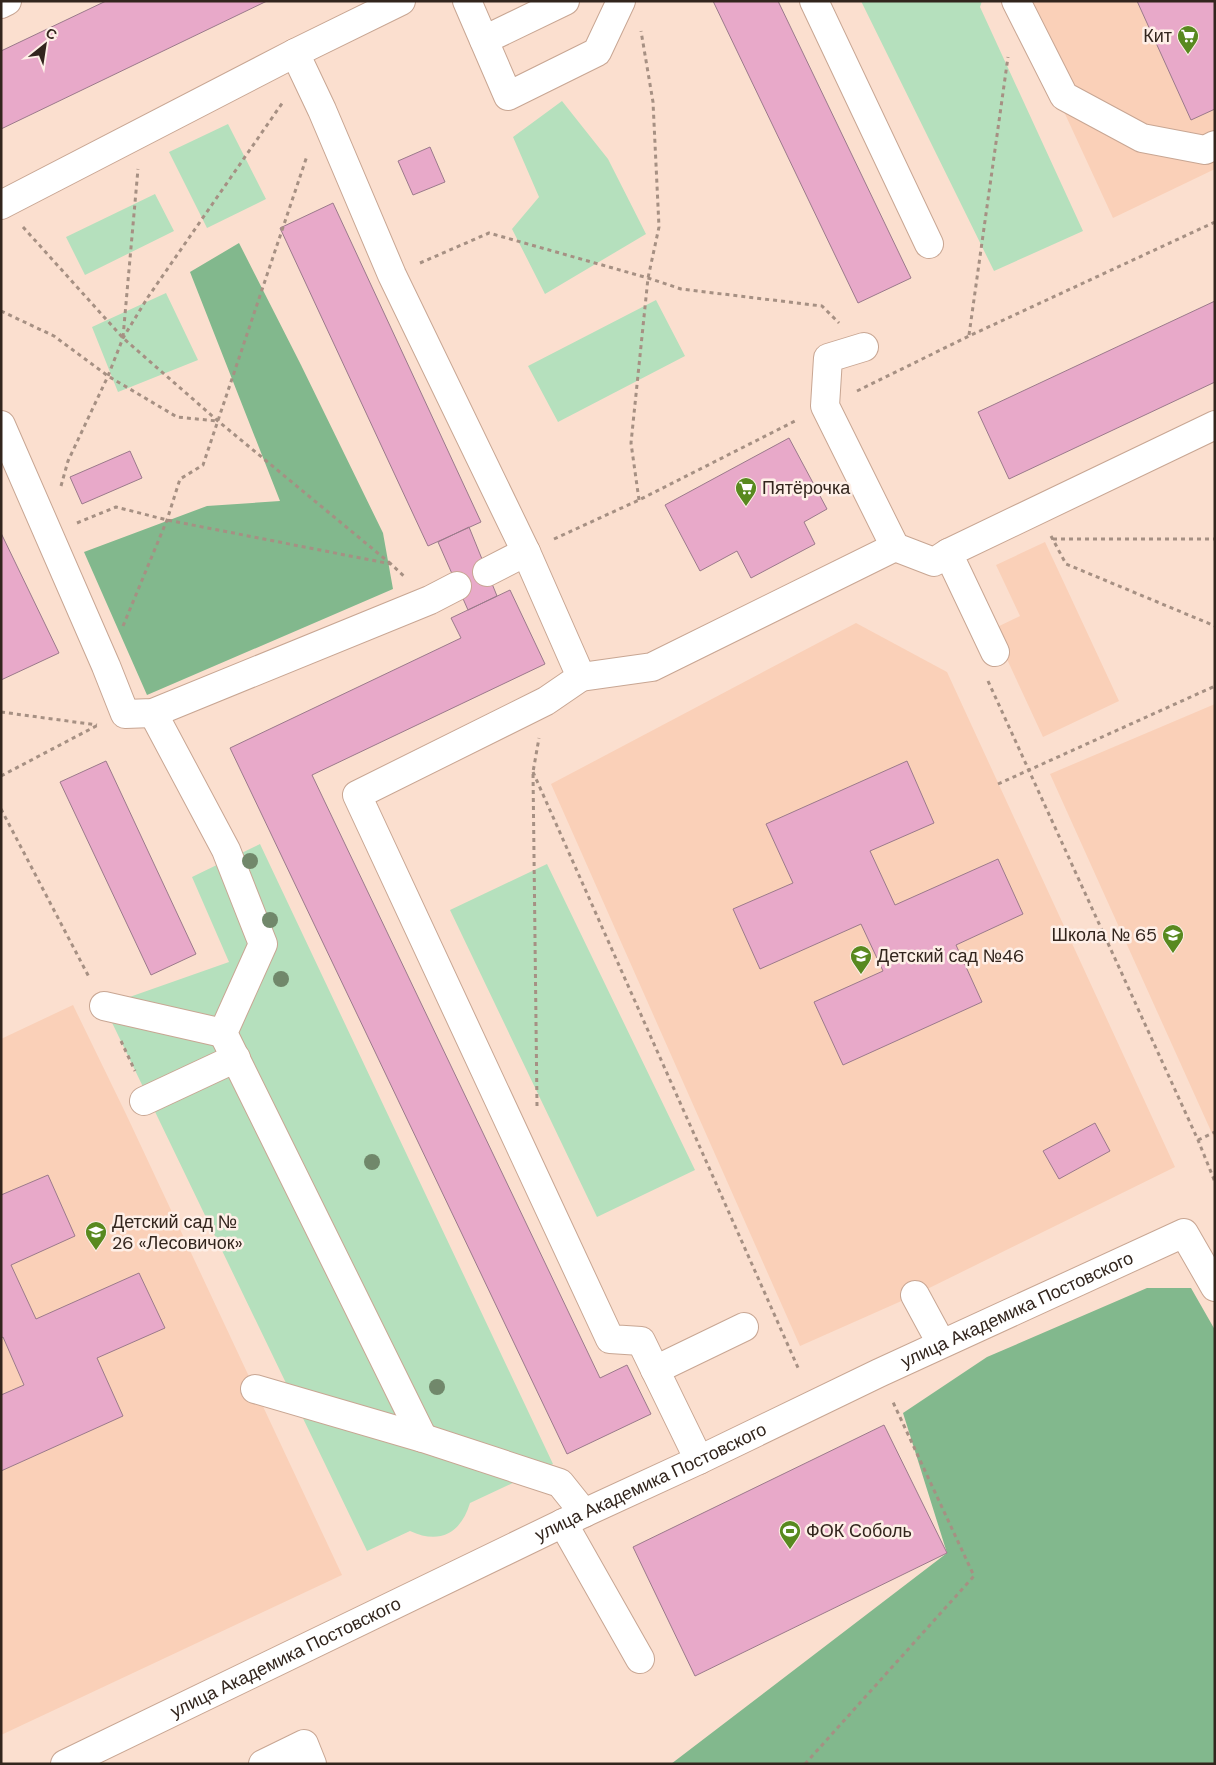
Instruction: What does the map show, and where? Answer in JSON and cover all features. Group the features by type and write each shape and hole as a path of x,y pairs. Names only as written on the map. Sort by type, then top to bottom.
{"street":[{"path":"1,4 7,1"},
{"path":"2,204 141,132 300,62 401,1"},
{"path":"467,1 508,96 597,52 621,1"},
{"path":"484,40 565,1"},
{"path":"814,1 930,244"},
{"path":"1016,1 1064,96 1142,138 1205,150 1215,146"},
{"path":"300,62 392,275 526,552 581,677"},
{"path":"864,347 828,358 825,406 895,547 934,562 948,553 1038,509 1215,425"},
{"path":"1,425 125,714 153,713 430,600 457,586"},
{"path":"699,1460 641,1341 610,1339 357,795 546,701 581,677 652,667 895,547"},
{"path":"488,572 526,552"},
{"path":"948,553 995,652"},
{"path":"153,713 226,850 263,944 223,1032"},
{"path":"104,1006 223,1032"},
{"path":"223,1032 423,1438"},
{"path":"144,1101 236,1058"},
{"name":"улица Академика Постовского","path":"65,1764 879,1372 1184,1233 1215,1288"},
{"path":"915,1295 941,1343"},
{"path":"655,1370 744,1327"},
{"path":"255,1389 423,1438 560,1483 573,1518 640,1659"},
{"path":"264,1764 304,1744 312,1764"}],"path":[{"path":"639,500 631,443 648,278 659,227 653,102 640,29"},
{"path":"969,336 1009,51"},
{"path":"60,489 68,461 108,376 123,338 300,62"},
{"path":"106,666 167,520 180,479 203,465 322,110"},
{"path":"123,338 141,132"},
{"path":"2,204 123,338 218,421 391,564 430,600"},
{"path":"526,552 639,500 969,336 1215,222"},
{"path":"392,275 489,233 681,289 822,306 864,347"},
{"path":"1,310 54,336 108,376 177,417 218,421"},
{"path":"49,535 116,507 167,520 391,564"},
{"path":"1038,509 1066,564 1215,626"},
{"path":"1053,539 1215,539"},
{"path":"988,680 1198,1140 1215,1182"},
{"path":"998,784 1215,686"},
{"path":"537,1115 533,772 546,701"},
{"path":"1,712 98,725 1,776"},
{"path":"533,772 799,1370"},
{"path":"1,809 133,1063 144,1101"},
{"path":"1198,1140 1215,1132"},
{"path":"805,1764 974,1576 879,1372"}],"shaded area":[{"name":"Кит","path":"1013,1 1215,1 1215,169 1113,218"},
{"path":"1045,542 1119,701 1043,737 993,629 1020,616 996,565"},
{"name":"Детский сад №46","path":"856,623 947,672 1175,1167 915,1295 800,1346 551,784"},
{"name":"Школа № 65","path":"1215,704 1215,1140 1050,774"},
{"name":"Детский сад № 26 «Лесовичок»","path":"73,1005 342,1575 1,1735 1,1039"}],"green space":[{"path":"861,1 982,1 980,7 1083,231 994,271"},
{"path":"562,101 608,159 646,234 545,294 512,229 539,197 513,137"},
{"path":"228,124 266,199 207,228 169,152"},
{"path":"155,194 174,231 85,275 66,237"},
{"path":"239,243 383,533 393,589 147,695 84,552 207,506 280,501 190,272"},
{"path":"166,293 198,360 118,392 92,327"},
{"path":"656,300 685,356 558,422 528,366"},
{"path":"260,844 553,1464 470,1503 461,1522 448,1534 431,1537 410,1531 367,1551 104,1006 229,962 192,877"},
{"path":"547,864 695,1170 597,1217 450,910"},
{"path":"1147,1288 1191,1288 1215,1330 1215,1764 671,1764 947,1553 903,1413 987,1357"}],"building":[{"path":"106,1 267,1 1,129 1,51"},
{"path":"713,1 778,1 911,278 858,303"},
{"name":"Кит","path":"1137,1 1215,1 1215,109 1191,120"},
{"path":"430,147 445,182 413,195 398,161"},
{"path":"333,203 481,522 428,546 280,228"},
{"path":"1215,301 1215,382 1009,479 978,412"},
{"name":"Пятёрочка","path":"789,438 827,509 804,522 815,544 751,578 737,551 700,571 665,505"},
{"path":"130,451 142,478 82,504 70,477"},
{"path":"469,527 497,596 468,610 438,542"},
{"path":"1,533 59,653 1,680"},
{"path":"510,590 545,664 312,775 600,1378 627,1365 651,1414 567,1454 230,748 461,638 451,618"},
{"path":"106,761 196,954 151,975 60,782"},
{"path":"907,761 934,823 870,851 895,905 998,859 1023,914 956,945 982,1002 843,1065 814,1002 883,971 861,924 760,969 733,909 793,883 766,824"},
{"path":"1095,1123 1110,1151 1059,1179 1043,1151"},
{"path":"48,1175 75,1236 11,1265 36,1319 139,1273 165,1328 97,1358 123,1416 1,1471 1,1395 24,1385 3,1337 1,1338 1,1195"},
{"name":"ФОК Соболь","path":"884,1425 947,1553 695,1676 633,1547"}],"place":[{"name":"Кит","path":"1188,55"},
{"name":"Пятёрочка","path":"746,507"},
{"name":"Школа № 65","path":"1173,954"},
{"name":"Детский сад №46","path":"861,975"},
{"name":"Детский сад № 26 «Лесовичок»","path":"96,1251"},
{"name":"ФОК Соболь","path":"790,1550"}]}
